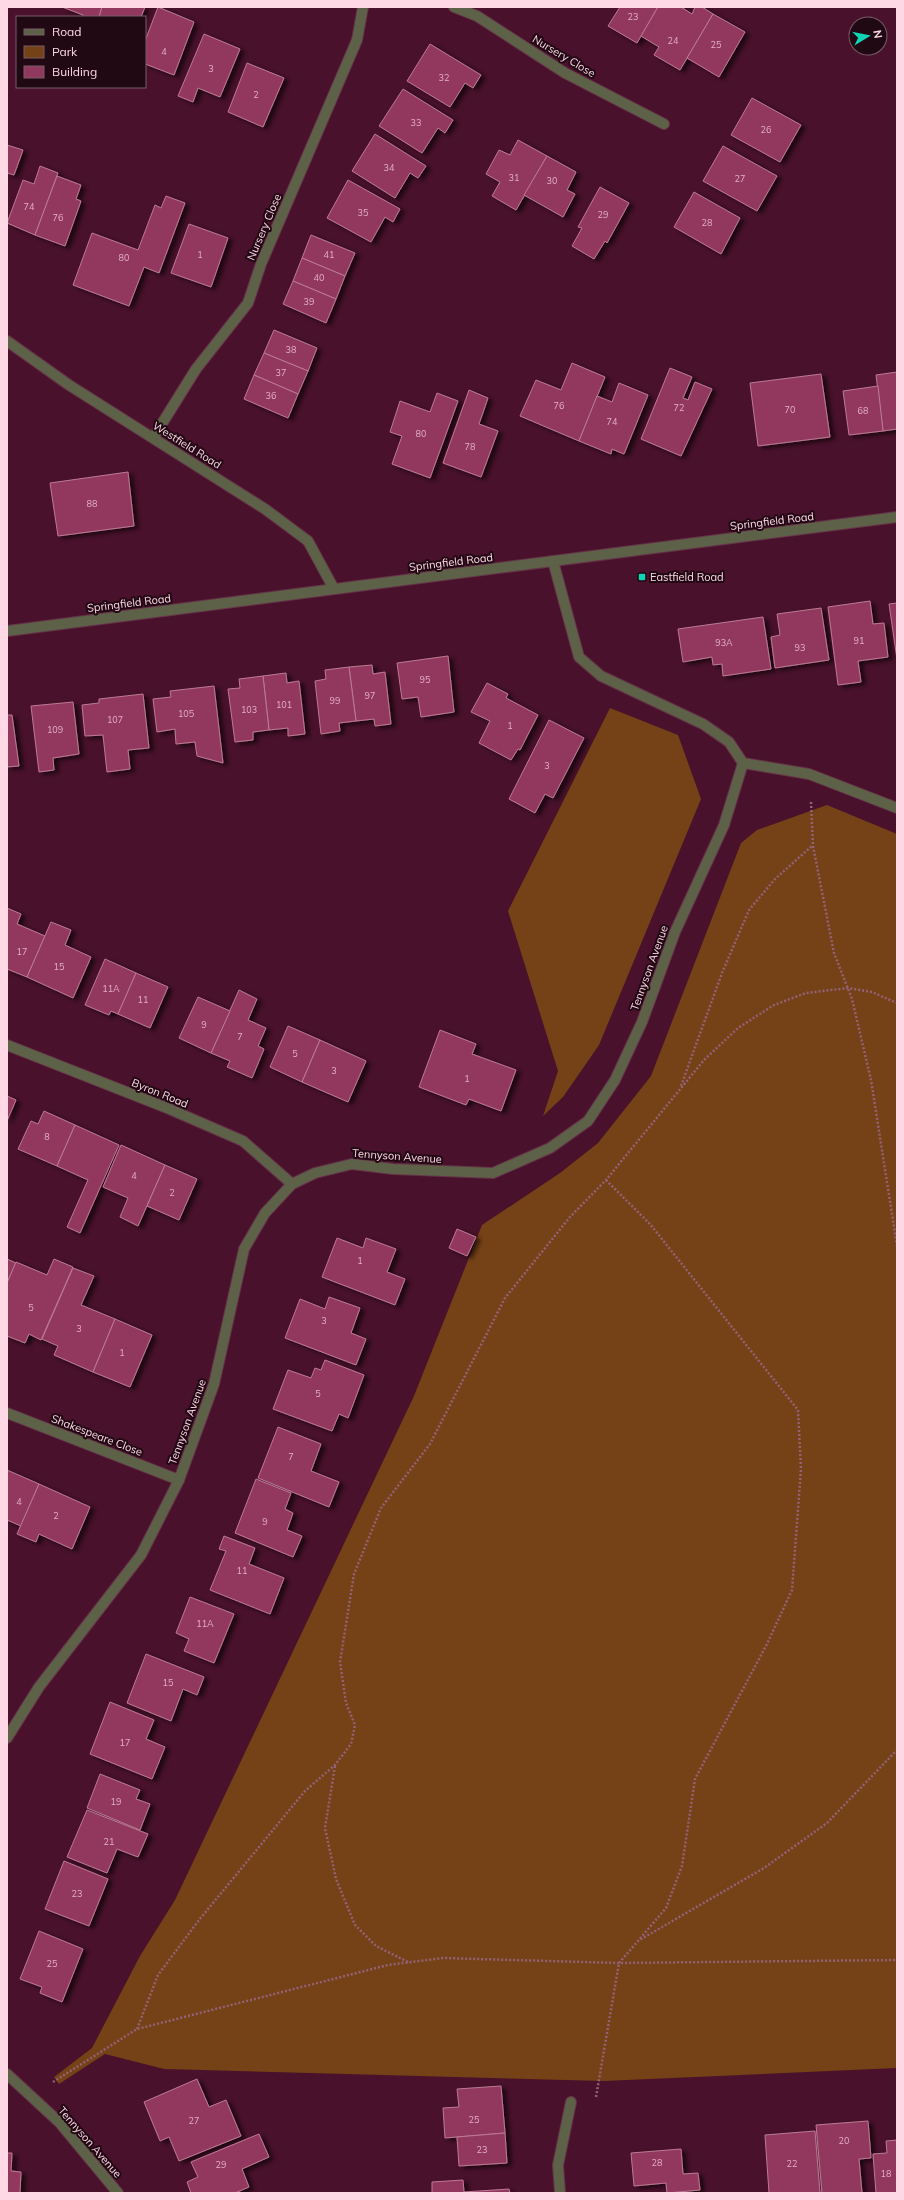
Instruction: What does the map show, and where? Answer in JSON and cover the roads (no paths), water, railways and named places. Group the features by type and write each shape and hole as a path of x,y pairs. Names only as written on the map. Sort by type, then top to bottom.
{"street":[{"name":"Nursery Close","path":"154,438 196,369 248,303 261,264 358,40 363,7"},
{"name":"Nursery Close","path":"454,7 477,16 565,73 664,124"},
{"name":"Westfield Road","path":"7,341 69,385 265,509 308,540 334,589"},
{"name":"Springfield Road","path":"7,631 897,517"},
{"path":"553,561 579,657 601,676 703,724 729,742 743,763 809,774 897,808"},
{"name":"Tennyson Avenue","path":"7,1738 39,1687 141,1555 179,1480 214,1384 244,1249 265,1213 292,1184 315,1173 352,1164 393,1169 493,1173 550,1148 588,1121 615,1080 642,1022 675,932 724,825 743,763"},
{"name":"Byron Road","path":"7,1045 167,1108 243,1141 292,1184"},
{"name":"Shakespeare Close","path":"7,1413 179,1480"},
{"name":"Tennyson Avenue","path":"7,2074 59,2122 118,2193"},
{"path":"560,2193 558,2165 572,2102"}],"place":[{"name":"Eastfield Road","path":"642,577"}]}
